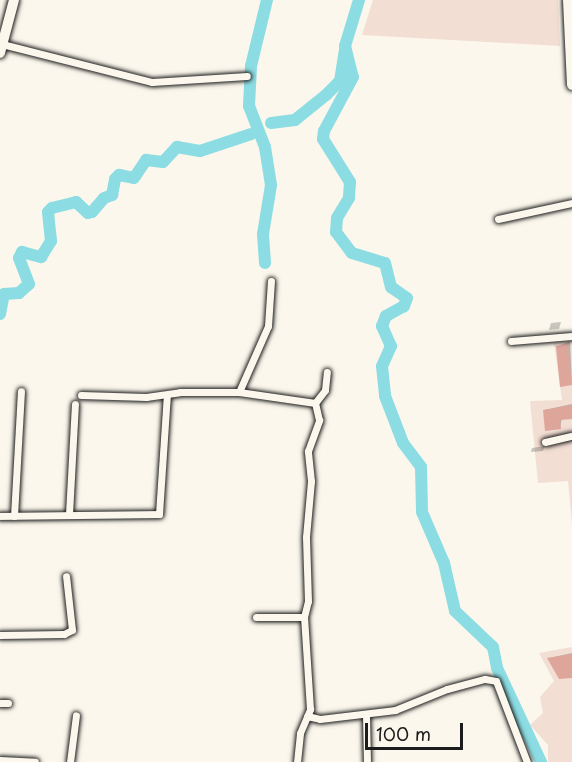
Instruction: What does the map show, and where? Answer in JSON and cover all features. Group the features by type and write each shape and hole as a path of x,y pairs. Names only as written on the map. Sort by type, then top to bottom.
{"main road":[{"path":"1,49 14,0"},
{"path":"568,0 571,19 572,85"}],"street":[{"path":"1,49 145,81 247,76"},
{"path":"498,219 572,203"},
{"path":"238,392 268,326 271,281"},
{"path":"511,341 572,336"},
{"path":"315,403 325,390 327,372"},
{"path":"14,516 21,391"},
{"path":"81,395 238,392 315,403"},
{"path":"0,516 159,514 167,395"},
{"path":"297,762 300,733 307,716 309,679 304,617 309,584 306,537 311,481 308,451 319,420 315,403"},
{"path":"69,514 75,404"},
{"path":"545,442 572,436"},
{"path":"0,635 64,634 72,630 66,576"},
{"path":"256,617 304,617"},
{"path":"307,716 366,715 395,710 485,679 496,681 527,762"},
{"path":"70,762 76,715"},
{"path":"366,715 367,762"},
{"path":"0,760 35,762"}],"shaded area":[{"path":"373,0 558,0 560,46 362,35"},
{"path":"572,341 572,524 568,481 538,483 530,401 562,400 554,343"},
{"path":"572,647 572,762 548,762 548,745 530,725 543,713 540,697 554,681 539,653"}],"building":[{"path":"567,344 572,385 560,387 556,346"},
{"path":"572,405 572,419 560,420 561,429 545,431 543,410"},
{"path":"572,654 572,678 559,679 547,658"}],"waterway":[{"path":"265,263 263,234 271,185 265,147 249,106 251,66 267,0"},
{"path":"359,0 345,46 353,77 324,131 323,139 350,182 349,198 337,218 336,232 352,253 385,263 391,287 407,298 404,306 386,316 382,326 391,346 382,366 385,396 403,443 421,467 422,512 444,563 455,611 493,647 497,668 541,762"},
{"path":"271,123 295,120 340,81 345,48"},
{"path":"0,314 4,294 19,293 29,284 19,258 22,252 41,257 51,241 48,212 52,208 76,202 88,213 92,212 104,198 112,195 115,179 119,175 134,178 146,160 163,162 177,147 200,151 251,134"}]}
